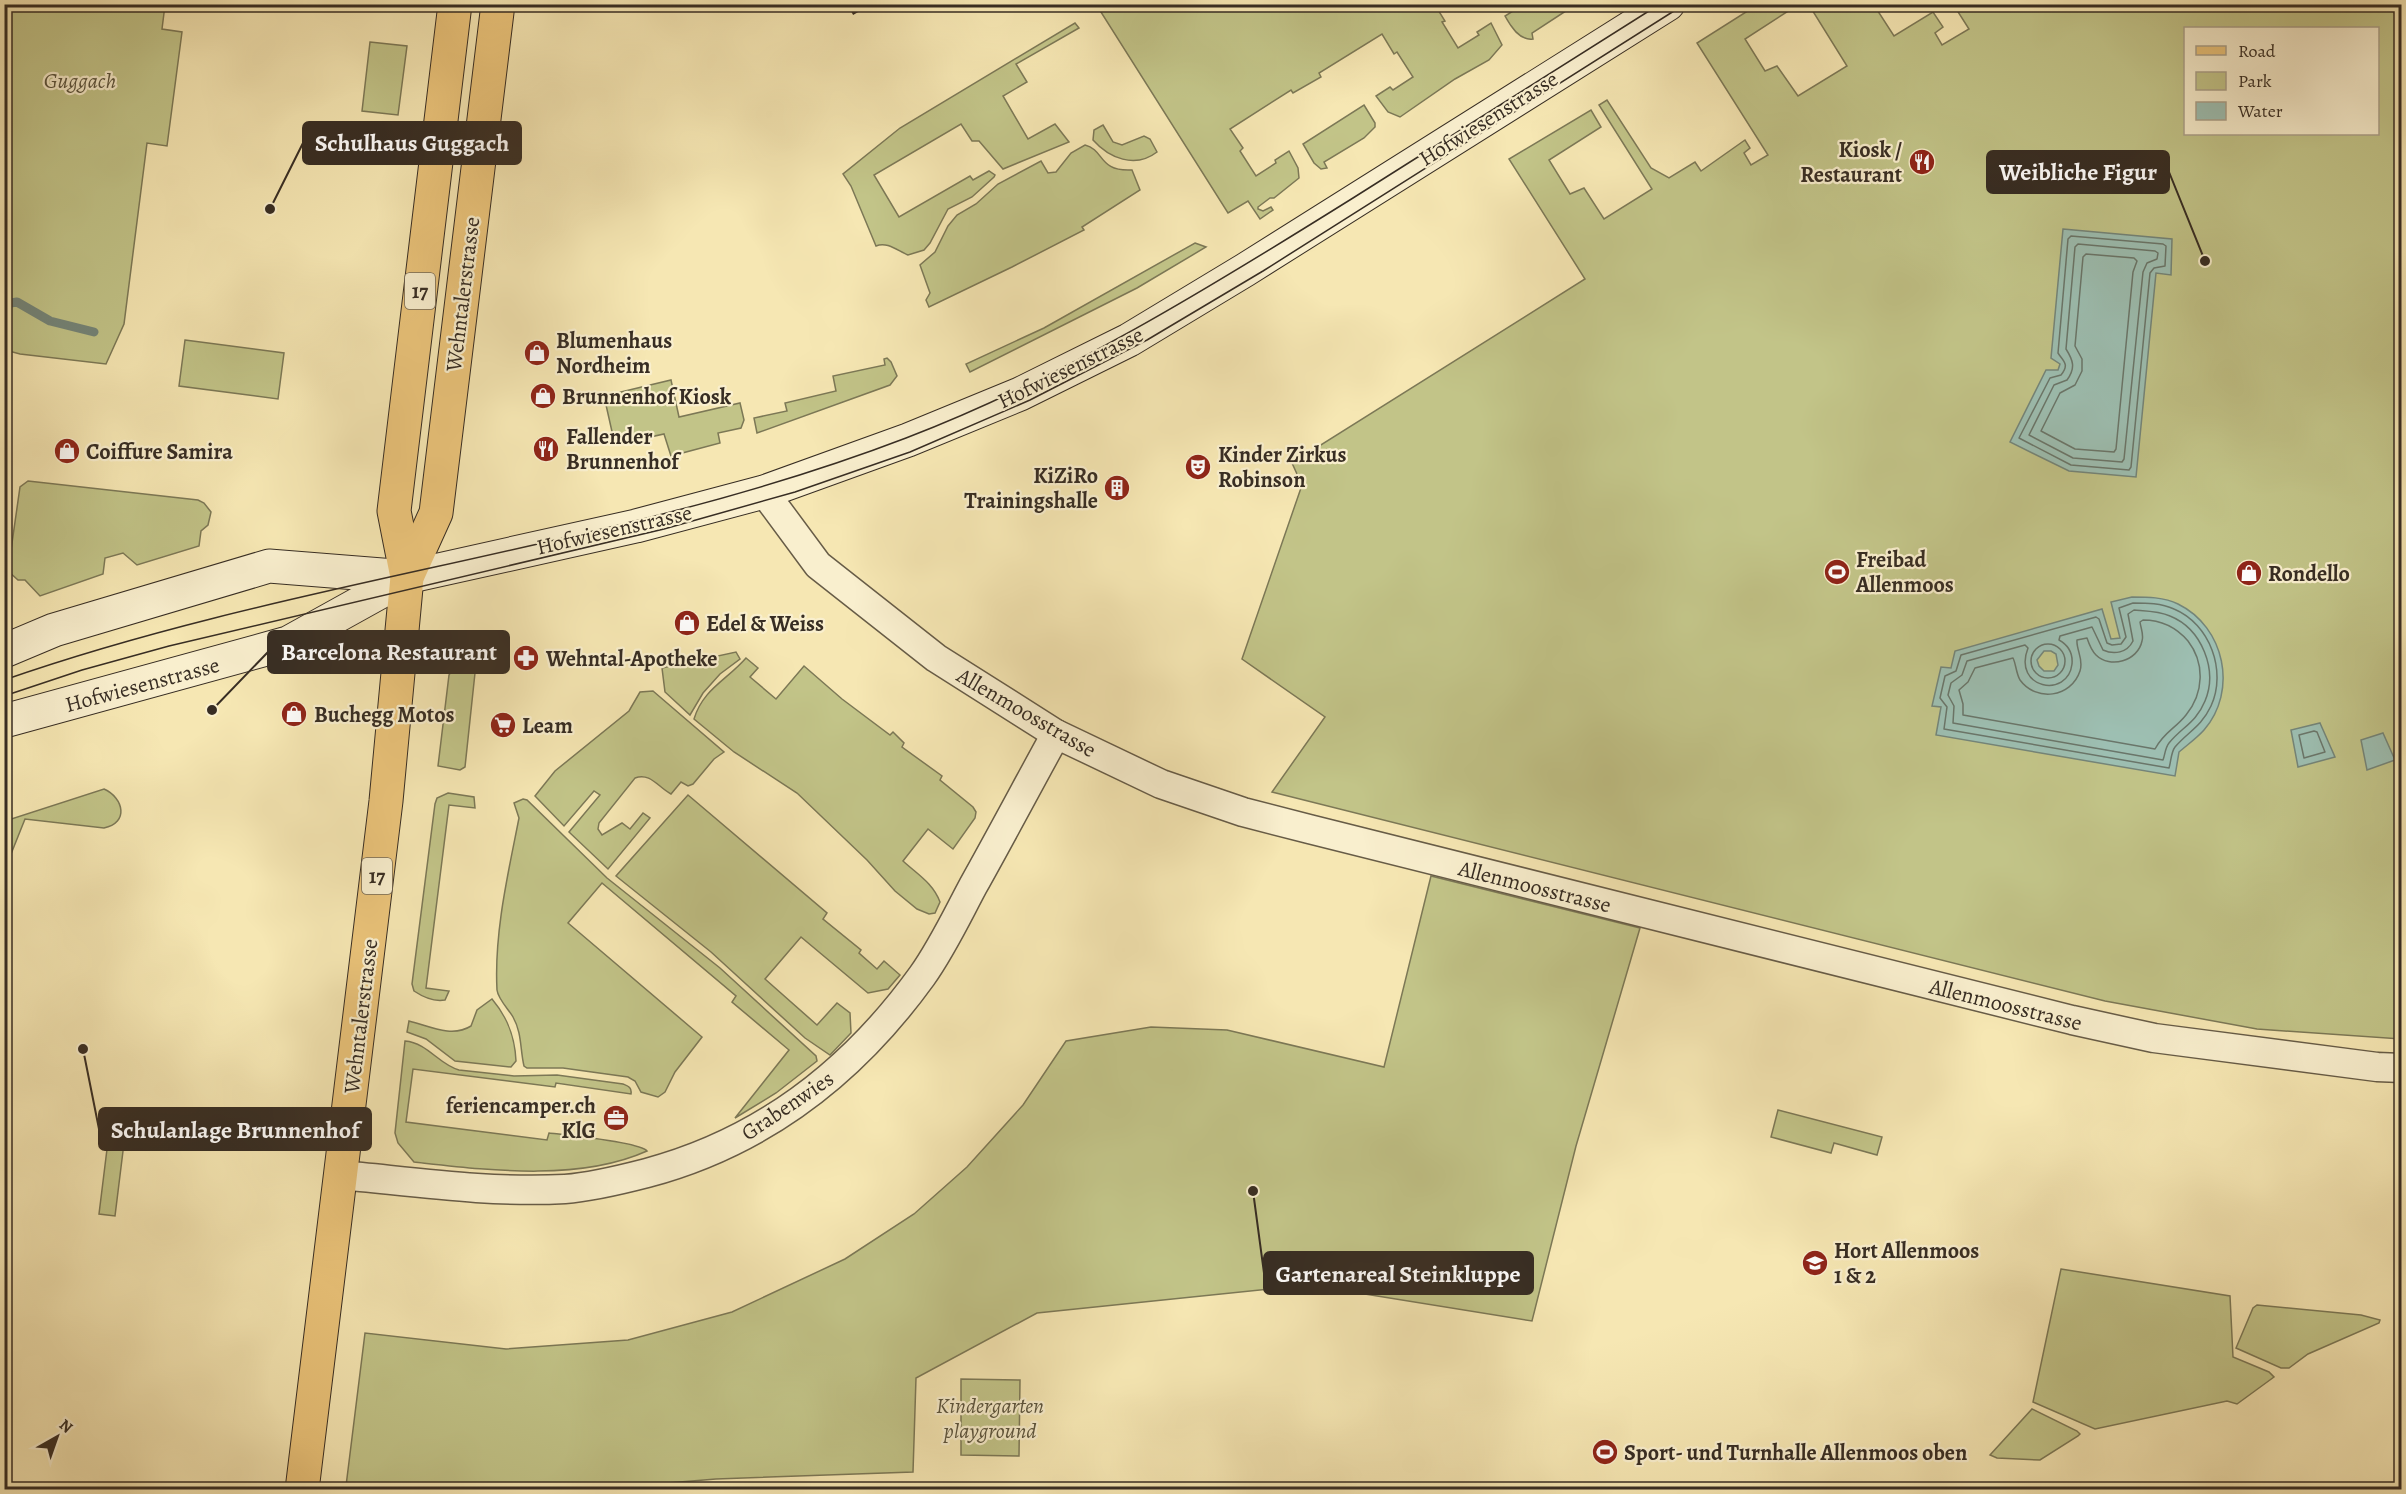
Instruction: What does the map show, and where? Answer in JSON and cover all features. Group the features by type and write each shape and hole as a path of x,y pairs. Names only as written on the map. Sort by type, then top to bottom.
{"main road":[{"name":"Wehntalerstrasse","path":"302,1490 386,801 406,577 394,512 455,4"},
{"name":"Wehntalerstrasse","path":"406,577 436,513 498,4"}],"street":[{"name":"Hofwiesenstrasse","path":"4,722 288,643 406,577 636,526 765,492 908,440 1020,394 1129,340 1245,270 1668,4"},
{"name":"Allenmoosstrasse","path":"765,492 818,565 936,658 1056,735 1161,784 1243,812 1850,965 2154,1038 2377,1067 2402,1068"},
{"name":"Hofwiesenstrasse","path":"4,651 54,630 269,566 406,577"},
{"name":"Grabenwies","path":"341,1174 457,1188 514,1191 567,1188 622,1180 675,1166 769,1123 843,1068 870,1040 923,974 1056,735"}],"green space":[{"path":"1524,4 1575,5 1532,33 1533,39 1528,39 1516,32 1505,16"},
{"name":"Freibad Allenmoos","path":"1794,4 1796,6 1745,39 1765,71 1777,66 1798,96 1847,66 1809,5 1857,5 1862,11 1874,5 1894,36 1933,12 1943,27 1935,33 1942,45 1969,29 1953,4 2389,4 2401,25 2401,1039 2257,1029 2105,1001 1272,792 1325,717 1242,659 1302,485 1292,463 1585,279 1509,159 1591,110 1601,127 1549,160 1570,194 1584,188 1604,219 1652,189 1599,105 1607,100 1651,168 1669,178 1695,162 1701,171 1745,140 1750,148 1744,153 1751,165 1768,155 1697,43 1757,5"},
{"name":"Guggach","path":"4,5 165,5 162,29 182,32 167,146 147,143 124,324 106,364 20,354 5,350"},
{"path":"1105,5 1435,5 1445,21 1442,22 1458,48 1479,35 1477,32 1491,23 1502,45 1489,60 1455,79 1400,117 1388,112 1376,96 1390,87 1393,90 1413,77 1397,52 1394,54 1382,34 1319,73 1321,77 1293,93 1291,90 1230,129 1243,148 1240,151 1256,176 1289,151 1298,168 1299,178 1274,198 1270,198 1258,207 1263,211 1271,207 1273,210 1260,219 1248,201 1228,213 1099,9"},
{"path":"1075,23 1079,28 1016,64 1027,82 1003,96 1028,139 1055,124 1069,142 1003,169 979,141 972,141 961,124 874,175 899,217 970,176 973,180 989,171 995,175 994,177 972,197 948,209 924,250 908,255 888,246 876,246 851,186 843,174 900,128"},
{"path":"370,42 407,46 398,115 362,111"},
{"path":"1364,105 1375,127 1364,138 1324,162 1327,168 1321,169 1314,163 1303,144"},
{"path":"1103,125 1113,142 1122,145 1144,136 1150,139 1157,152 1140,160 1114,156 1093,140 1094,130"},
{"path":"1085,145 1096,151 1113,168 1132,170 1140,190 1082,227 1084,230 929,307 926,300 930,293 920,265 935,252 948,226 957,215 976,204 998,184 1041,161 1048,173 1056,172 1071,153"},
{"path":"1195,243 1206,247 1137,288 970,372 966,364 1044,328"},
{"path":"185,340 284,353 278,399 179,386"},
{"path":"887,358 897,376 890,385 757,433 754,418 787,411 785,403 836,391 833,376 885,365 884,359"},
{"path":"671,380 679,417 740,403 744,420 741,428 718,433 720,443 671,456 664,434 615,445 604,396"},
{"path":"28,481 198,500 204,503 211,512 208,525 201,531 199,546 137,565 123,553 105,558 103,574 40,596 25,580 18,580 8,571 20,487"},
{"path":"477,647 480,649 475,673 465,767 460,770 438,766 449,675 459,658"},
{"path":"736,652 740,659 720,674 703,693 690,715 665,692 662,668"},
{"path":"746,658 758,668 750,677 776,699 804,666 842,699 890,735 893,732 904,743 902,747 942,776 940,780 973,807 976,812 975,818 953,849 928,829 903,861 924,879 937,895 940,902 935,913 929,914 917,909 895,891 867,860 797,793 734,752 694,719 709,692"},
{"path":"653,691 724,752 714,759 693,784 688,786 681,782 671,794 650,779 635,778 599,823 598,829 602,835 622,823 630,829 643,813 650,818 608,869 569,832 600,795 594,791 564,826 535,796 555,771 629,711 640,692"},
{"path":"104,789 116,798 119,804 121,810 117,821 104,828 25,819 5,869 5,821"},
{"path":"448,793 474,797 475,808 449,805 426,988 449,991 445,1000 437,1000 414,991 412,984 435,804 437,798"},
{"path":"688,795 827,913 823,919 861,950 859,953 877,969 884,961 900,975 888,989 868,993 801,937 765,979 817,1025 837,1003 850,1013 851,1033 830,1055 805,1038 711,952 616,876"},
{"path":"523,799 527,800 607,878 720,968 816,1056 817,1061 776,1093 735,1118 789,1050 732,1002 736,996 602,883 568,923 702,1037 675,1072 665,1092 658,1097 641,1092 635,1081 628,1077 563,1068 527,1068 524,1066 516,1023 501,1001 497,990 498,947 503,904 519,818 514,803"},
{"path":"1431,876 1640,928 1576,1146 1532,1321 1309,1285 1037,1313 916,1378 913,1472 716,1479 583,1490 378,1490 346,1486 365,1333 506,1349 628,1340 732,1312 845,1259 914,1214 967,1167 1023,1105 1066,1041 1151,1027 1227,1030 1384,1067"},
{"path":"492,999 502,1013 512,1036 516,1061 511,1067 455,1061 426,1039 407,1032 409,1021 440,1030 464,1029 471,1026 477,1010"},
{"path":"405,1041 427,1049 445,1063 459,1070 514,1076 557,1075 623,1084 631,1090 631,1094 556,1083 555,1087 413,1069 406,1122 547,1140 549,1133 570,1135 631,1145 647,1151 620,1161 562,1170 502,1170 414,1162 398,1143 395,1133"},
{"path":"1778,1110 1882,1137 1877,1155 1834,1143 1831,1153 1771,1137"},
{"path":"108,1141 124,1143 115,1216 99,1214"},
{"path":"2061,1269 2230,1296 2233,1357 2269,1372 2274,1377 2237,1404 2227,1401 2095,1429 2033,1402"},
{"path":"2257,1305 2361,1315 2380,1320 2379,1323 2308,1354 2289,1368 2281,1368 2236,1348 2253,1308"},
{"name":"Kindergarten playground","path":"961,1379 1020,1380 1019,1456 961,1455"},
{"path":"2032,1409 2080,1434 2040,1460 1997,1458 1990,1455"}],"water":[{"path":"2063,229 2172,239 2171,275 2156,273 2136,477 2069,471 2010,442 2046,370 2058,370 2060,364 2051,358"},
{"path":"2132,597 2155,598 2178,604 2194,614 2207,628 2216,644 2223,679 2221,697 2215,714 2204,730 2179,752 2175,776 1936,735 1941,707 1932,706 1941,667 1951,668 1955,651 2102,609 2111,639 2120,638 2111,602","holes":["2044,651 2056,654 2058,665 2054,671 2044,671 2037,660"]},
{"path":"2320,723 2335,757 2298,767 2291,730"},
{"path":"2383,733 2395,760 2367,770 2361,740"}],"waterway":[{"path":"4,304 17,302 50,321 94,332"}],"tram line":[{"path":"4,680 115,645 228,614 570,537 683,509 796,476 906,438 965,414 1079,359 1245,265 1660,4"},
{"path":"4,696 82,670 169,646 664,529 795,492 910,452 1030,400 1147,340 1263,271 1685,4"}],"railway":[{"path":"852,13 868,4"}],"place":[{"name":"Kiosk / Restaurant","path":"1922,162"},
{"name":"Schulhaus Guggach","path":"270,209"},
{"name":"Weibliche Figur","path":"2205,261"},
{"name":"Blumenhaus Nordheim","path":"537,353"},
{"name":"Brunnenhof Kiosk","path":"543,396"},
{"name":"Fallender Brunnenhof","path":"546,449"},
{"name":"Coiffure Samira","path":"67,451"},
{"name":"Kinder Zirkus Robinson","path":"1198,467"},
{"name":"KiZiRo Trainingshalle","path":"1117,488"},
{"name":"Freibad Allenmoos","path":"1837,572"},
{"name":"Rondello","path":"2249,573"},
{"name":"Edel & Weiss","path":"687,623"},
{"name":"Wehntal-Apotheke","path":"526,658"},
{"name":"Barcelona Restaurant","path":"212,710"},
{"name":"Buchegg Motos","path":"294,714"},
{"name":"Leam","path":"503,725"},
{"name":"Schulanlage Brunnenhof","path":"83,1049"},
{"name":"feriencamper.ch KlG","path":"616,1118"},
{"name":"Gartenareal Steinkluppe","path":"1253,1191"},
{"name":"Hort Allenmoos 1 & 2","path":"1815,1263"},
{"name":"Sport- und Turnhalle Allenmoos oben","path":"1605,1452"}]}
